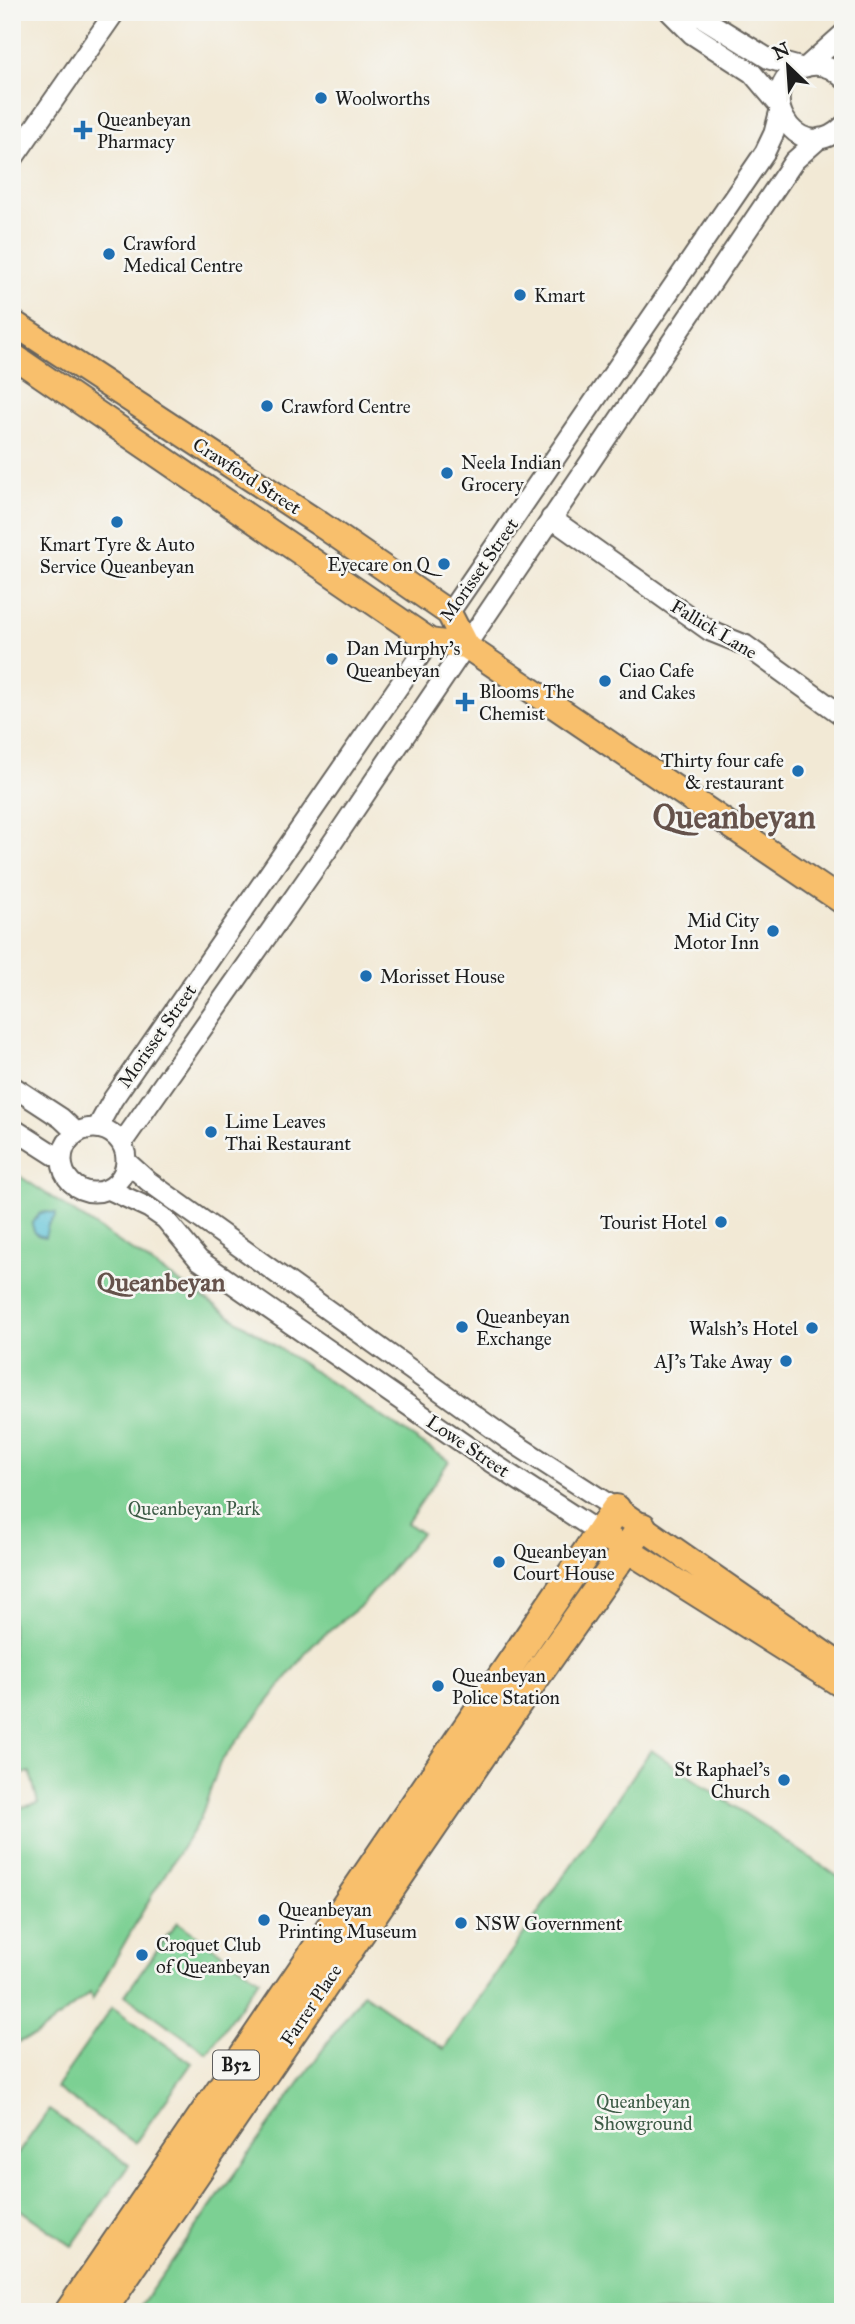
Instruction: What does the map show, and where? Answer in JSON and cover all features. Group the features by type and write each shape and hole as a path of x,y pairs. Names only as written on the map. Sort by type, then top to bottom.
{"highway":[{"name":"B52","path":"600,1532 616,1509"},
{"name":"Farrer Place","path":"101,2312 525,1692 642,1527"},
{"name":"Farrer Place","path":"69,2312 600,1532"},
{"path":"404,1819 428,1835"}],"main road":[{"name":"Crawford Street","path":"12,322 320,524 449,613 466,646"},
{"name":"Crawford Street","path":"12,355 430,641 466,646 843,902"},
{"name":"Morisset Street","path":"430,641 449,613"},
{"name":"Lowe Street","path":"616,1509 843,1667"},
{"name":"Lowe Street","path":"600,1532 843,1686"}],"street":[{"path":"12,160 115,12"},
{"path":"670,12 692,34 752,73 779,108 784,121 797,133 808,138 829,139"},
{"path":"693,12 769,59 804,67 826,67 843,78"},
{"path":"804,67 843,34"},
{"name":"Morisset Street","path":"449,613 765,152 774,133 779,95 786,80 804,67"},
{"name":"Morisset Street","path":"124,1153 794,161 829,139 843,126"},
{"name":"Fallick Lane","path":"551,518 710,631 745,645 843,716"},
{"name":"Morisset Street","path":"97,1128 113,1099 430,641"},
{"path":"12,1086 61,1118 77,1133"},
{"path":"12,1128 62,1160"},
{"path":"97,1128 112,1133 124,1153 121,1178 108,1189 85,1191 68,1179 62,1160 65,1147 77,1133 97,1128"},
{"name":"Lowe Street","path":"124,1153 148,1181 506,1438 616,1509"},
{"name":"Lowe Street","path":"108,1189 149,1208 165,1219 199,1260 477,1453 600,1532"}],"green space":[{"name":"Queanbeyan Park","path":"12,1171 449,1461 407,1523 421,1533 363,1604 313,1644 220,1763 200,1819 152,1895 92,2000 90,1993 35,2036 12,2044 12,1810 38,1803 30,1772 12,1777"},
{"name":"Queanbeyan Showground","path":"651,1750 843,1880 843,2312 136,2312 363,1993 444,2049"},
{"path":"177,1922 259,1979 207,2053 125,1995"},
{"path":"112,2007 192,2063 135,2143 56,2088"},
{"path":"49,2110 129,2165 72,2246 12,2204 12,2162"}],"water":[{"path":"40,1213 56,1213 55,1217 48,1225 45,1237 39,1236 32,1224"}],"place":[{"name":"Woolworths","path":"321,98"},
{"name":"Queanbeyan Pharmacy","path":"83,130"},
{"name":"Crawford Medical Centre","path":"109,254"},
{"name":"Kmart","path":"520,295"},
{"name":"Crawford Centre","path":"267,406"},
{"name":"Neela Indian Grocery","path":"447,473"},
{"name":"Kmart Tyre & Auto Service Queanbeyan","path":"117,522"},
{"name":"Eyecare on Q","path":"444,564"},
{"name":"Dan Murphy's Queanbeyan","path":"332,659"},
{"name":"Ciao Cafe and Cakes","path":"605,681"},
{"name":"Blooms The Chemist","path":"465,702"},
{"name":"Thirty four cafe & restaurant","path":"798,771"},
{"name":"Mid City Motor Inn","path":"773,931"},
{"name":"Morisset House","path":"366,976"},
{"name":"Lime Leaves Thai Restaurant","path":"211,1132"},
{"name":"Tourist Hotel","path":"721,1222"},
{"name":"Queanbeyan Exchange","path":"462,1327"},
{"name":"Walsh's Hotel","path":"812,1328"},
{"name":"AJ's Take Away","path":"786,1361"},
{"name":"Queanbeyan Court House","path":"499,1562"},
{"name":"Queanbeyan Police Station","path":"438,1686"},
{"name":"St Raphael’s Church","path":"784,1780"},
{"name":"Queanbeyan Printing Museum","path":"264,1920"},
{"name":"NSW Government","path":"461,1923"},
{"name":"Croquet Club of Queanbeyan","path":"142,1955"}],"district":[{"name":"Queanbeyan","path":"734,817"},
{"name":"Queanbeyan","path":"161,1282"}]}
